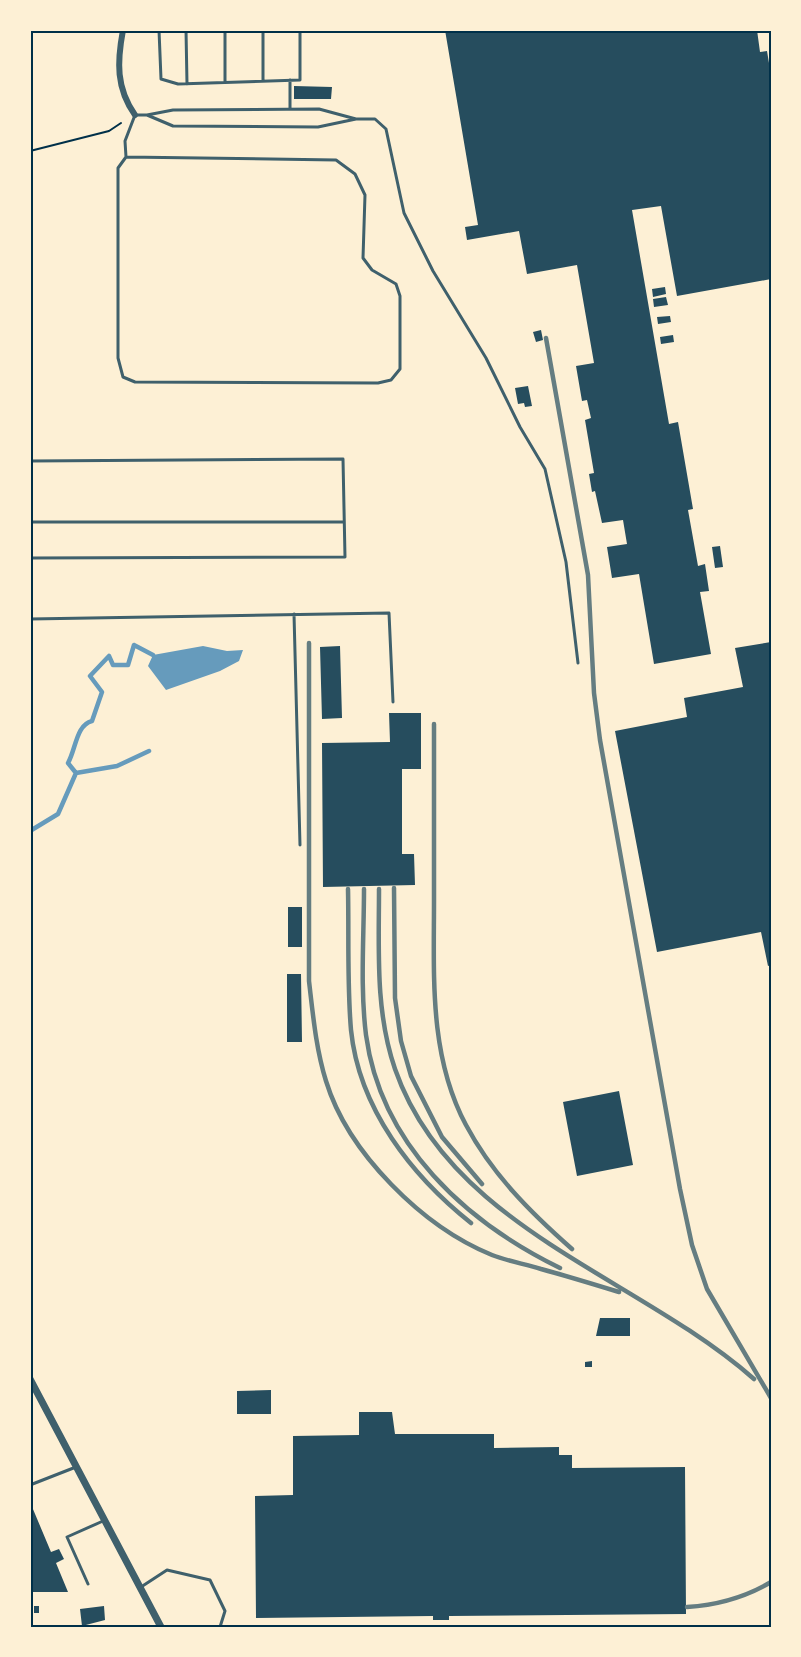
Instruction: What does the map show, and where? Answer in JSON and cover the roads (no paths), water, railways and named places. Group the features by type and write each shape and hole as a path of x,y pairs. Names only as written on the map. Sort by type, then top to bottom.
{"street":[{"path":"123,30 119,75 124,99 135,115"},
{"path":"30,1379 161,1627"}],"lane":[{"path":"159,30 160,79 187,84 300,80 300,30"},
{"path":"186,30 187,84"},
{"path":"225,30 225,82"},
{"path":"262,30 262,81"},
{"path":"290,80 290,109"},
{"path":"126,158 336,159 355,174 365,195 363,258 372,270 396,284 400,296 400,369 391,380 378,383 135,382 123,377 118,358 118,168 126,158 125,141 135,115 173,110 319,109 356,119"},
{"path":"147,115 173,126 311,128 356,119 375,119 386,129 404,213 433,271 486,358 520,427 545,469 566,562 578,663"},
{"path":"30,461 343,459 345,557 30,558"},
{"path":"30,522 344,522"},
{"path":"30,619 389,613 393,702"},
{"path":"294,614 300,845"},
{"path":"30,1485 75,1467"},
{"path":"88,1584 67,1537 104,1521"},
{"path":"139,1588 167,1570 210,1580 225,1611 220,1627"}],"water":[{"path":"203,646 227,651 243,650 239,661 220,671 166,690 148,666 153,655"}],"waterway":[{"path":"76,773 68,763 79,732 92,721 102,692 90,676 109,656 113,665 128,665 134,645 153,655"},
{"path":"76,773 117,766 149,751"},
{"path":"30,831 58,814 76,773"}],"railway":[{"path":"546,338 588,575 594,693 600,740 680,1189 692,1245 707,1289 771,1398"},
{"path":"309,643 309,981 320,1057 326,1081 337,1108 352,1135 370,1160 415,1207 440,1226 492,1255 619,1292"},
{"path":"434,724 434,987 445,1072 466,1125 488,1160 513,1192 572,1249"},
{"path":"394,888 395,998 401,1041 411,1076 442,1137 482,1184"},
{"path":"348,889 351,1030 356,1059 365,1087 377,1113 409,1162 428,1184 471,1223"},
{"path":"364,889 363,980 366,1035 375,1075 389,1111 409,1145 433,1176 461,1203 492,1228 560,1268"},
{"path":"379,889 379,980 384,1025 395,1069 421,1124 458,1170 502,1210 551,1245 707,1343 754,1379"},
{"path":"687,1607 730,1600 771,1582"}]}
